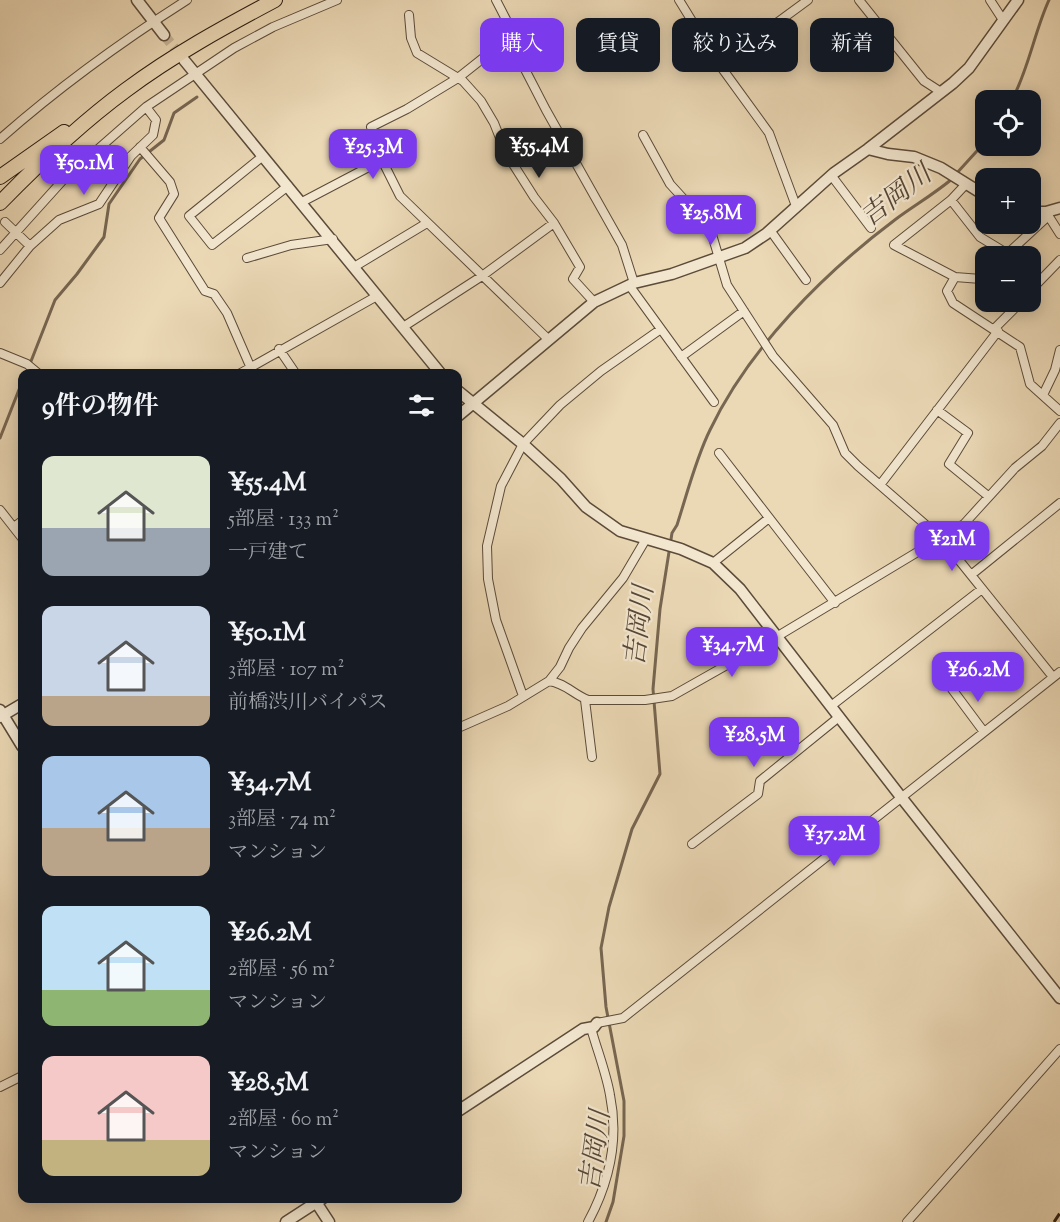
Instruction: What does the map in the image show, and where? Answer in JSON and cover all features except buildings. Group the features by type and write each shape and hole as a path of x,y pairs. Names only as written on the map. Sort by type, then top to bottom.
{"highway":[{"path":"0,177 126,90 264,0"},
{"path":"211,34 275,0"},
{"path":"0,203 75,131 126,90"},
{"path":"3,216 27,175"}],"street":[{"path":"137,0 164,35"},
{"path":"0,139 47,97 187,0"},
{"path":"0,250 64,179 146,107 234,48 273,27 337,0"},
{"path":"496,0 505,18"},
{"path":"679,0 690,18"},
{"path":"783,18 808,0"},
{"path":"859,0 924,81 941,92"},
{"path":"990,0 1003,20"},
{"path":"462,412 594,302 631,284 672,274 745,248 770,230 831,175 868,149 969,68 1018,0"},
{"path":"409,15 411,38 417,53 458,78 481,100 494,123 506,153 554,223 580,267 573,279 594,302"},
{"path":"184,60 333,239 437,369"},
{"path":"480,61 458,78 407,109 371,127 382,160 400,196 548,339"},
{"path":"526,72 622,245 631,284 714,402"},
{"path":"726,72 769,133 796,206"},
{"path":"0,283 30,246 59,220 99,204 131,156 142,150 153,135 156,120 146,107"},
{"path":"462,1108 583,1029 620,1019 1057,674 982,589 942,539 845,453 833,425 773,356 727,285 710,228 670,184 644,135"},
{"path":"868,149 888,154 914,156 941,168 975,189"},
{"path":"142,150 170,182 174,194 159,218 205,291 214,294 227,313 250,366"},
{"path":"263,156 189,216 212,245 288,186"},
{"path":"302,202 382,160"},
{"path":"831,175 871,228"},
{"path":"965,183 951,200 894,245 955,277 975,279"},
{"path":"951,200 980,237 993,246"},
{"path":"1041,212 1060,208"},
{"path":"1016,246 1045,219 1046,212"},
{"path":"1046,212 1060,234"},
{"path":"3,216 30,246"},
{"path":"354,267 427,223"},
{"path":"403,327 482,276 554,223"},
{"path":"770,230 806,280"},
{"path":"247,258 291,245 333,239"},
{"path":"1041,280 1060,260"},
{"path":"955,277 947,291 953,303 1020,347 1030,384 1060,411"},
{"path":"246,369 377,296"},
{"path":"681,357 744,311"},
{"path":"880,484 1012,312"},
{"path":"523,696 496,620 486,562 490,530 501,486 523,444 560,405 661,329"},
{"path":"279,349 293,369"},
{"path":"1043,395 1055,370 1060,351"},
{"path":"0,353 27,364 33,369"},
{"path":"462,395 561,478 586,507 620,531 681,549 713,562 740,589 901,798 1060,998"},
{"path":"937,410 968,433 949,464 988,496"},
{"path":"549,681 565,686 585,700 645,700 672,696 835,603 964,524 1015,468 1042,446 1060,423"},
{"path":"719,453 835,603"},
{"path":"971,575 1060,503"},
{"path":"0,510 18,532"},
{"path":"713,562 769,518"},
{"path":"14,527 18,524"},
{"path":"462,726 489,716 549,681 560,667 582,628 651,541"},
{"path":"831,706 982,589"},
{"path":"952,689 984,732"},
{"path":"585,700 592,757"},
{"path":"18,706 1,714 18,740"},
{"path":"692,844 758,794 760,781 840,717"},
{"path":"588,1222 599,1201 608,1170 614,1133 610,1094 594,1025"},
{"path":"907,1222 1060,1049"},
{"path":"0,1087 18,1078"},
{"path":"286,1222 314,1203"},
{"path":"320,1203 329,1222"}],"waterway":[{"name":"吉岡川","path":"1017,90 1049,0"},
{"path":"28,369 55,300 104,237 109,204 140,159 164,140 174,113 197,97"},
{"name":"吉岡川","path":"956,174 975,153"},
{"name":"吉岡川","path":"606,1222 613,1202 624,1136 624,1101 606,1007 601,948 609,907 632,829 660,774 653,689 660,609 672,533 677,525 696,464 710,430 745,370 767,341 842,263 896,219 952,179"},
{"path":"0,438 18,392"}],"tunnel":[{"path":"164,35 183,58"}],"railway":[{"path":"1054,1222 1060,1213"}]}
